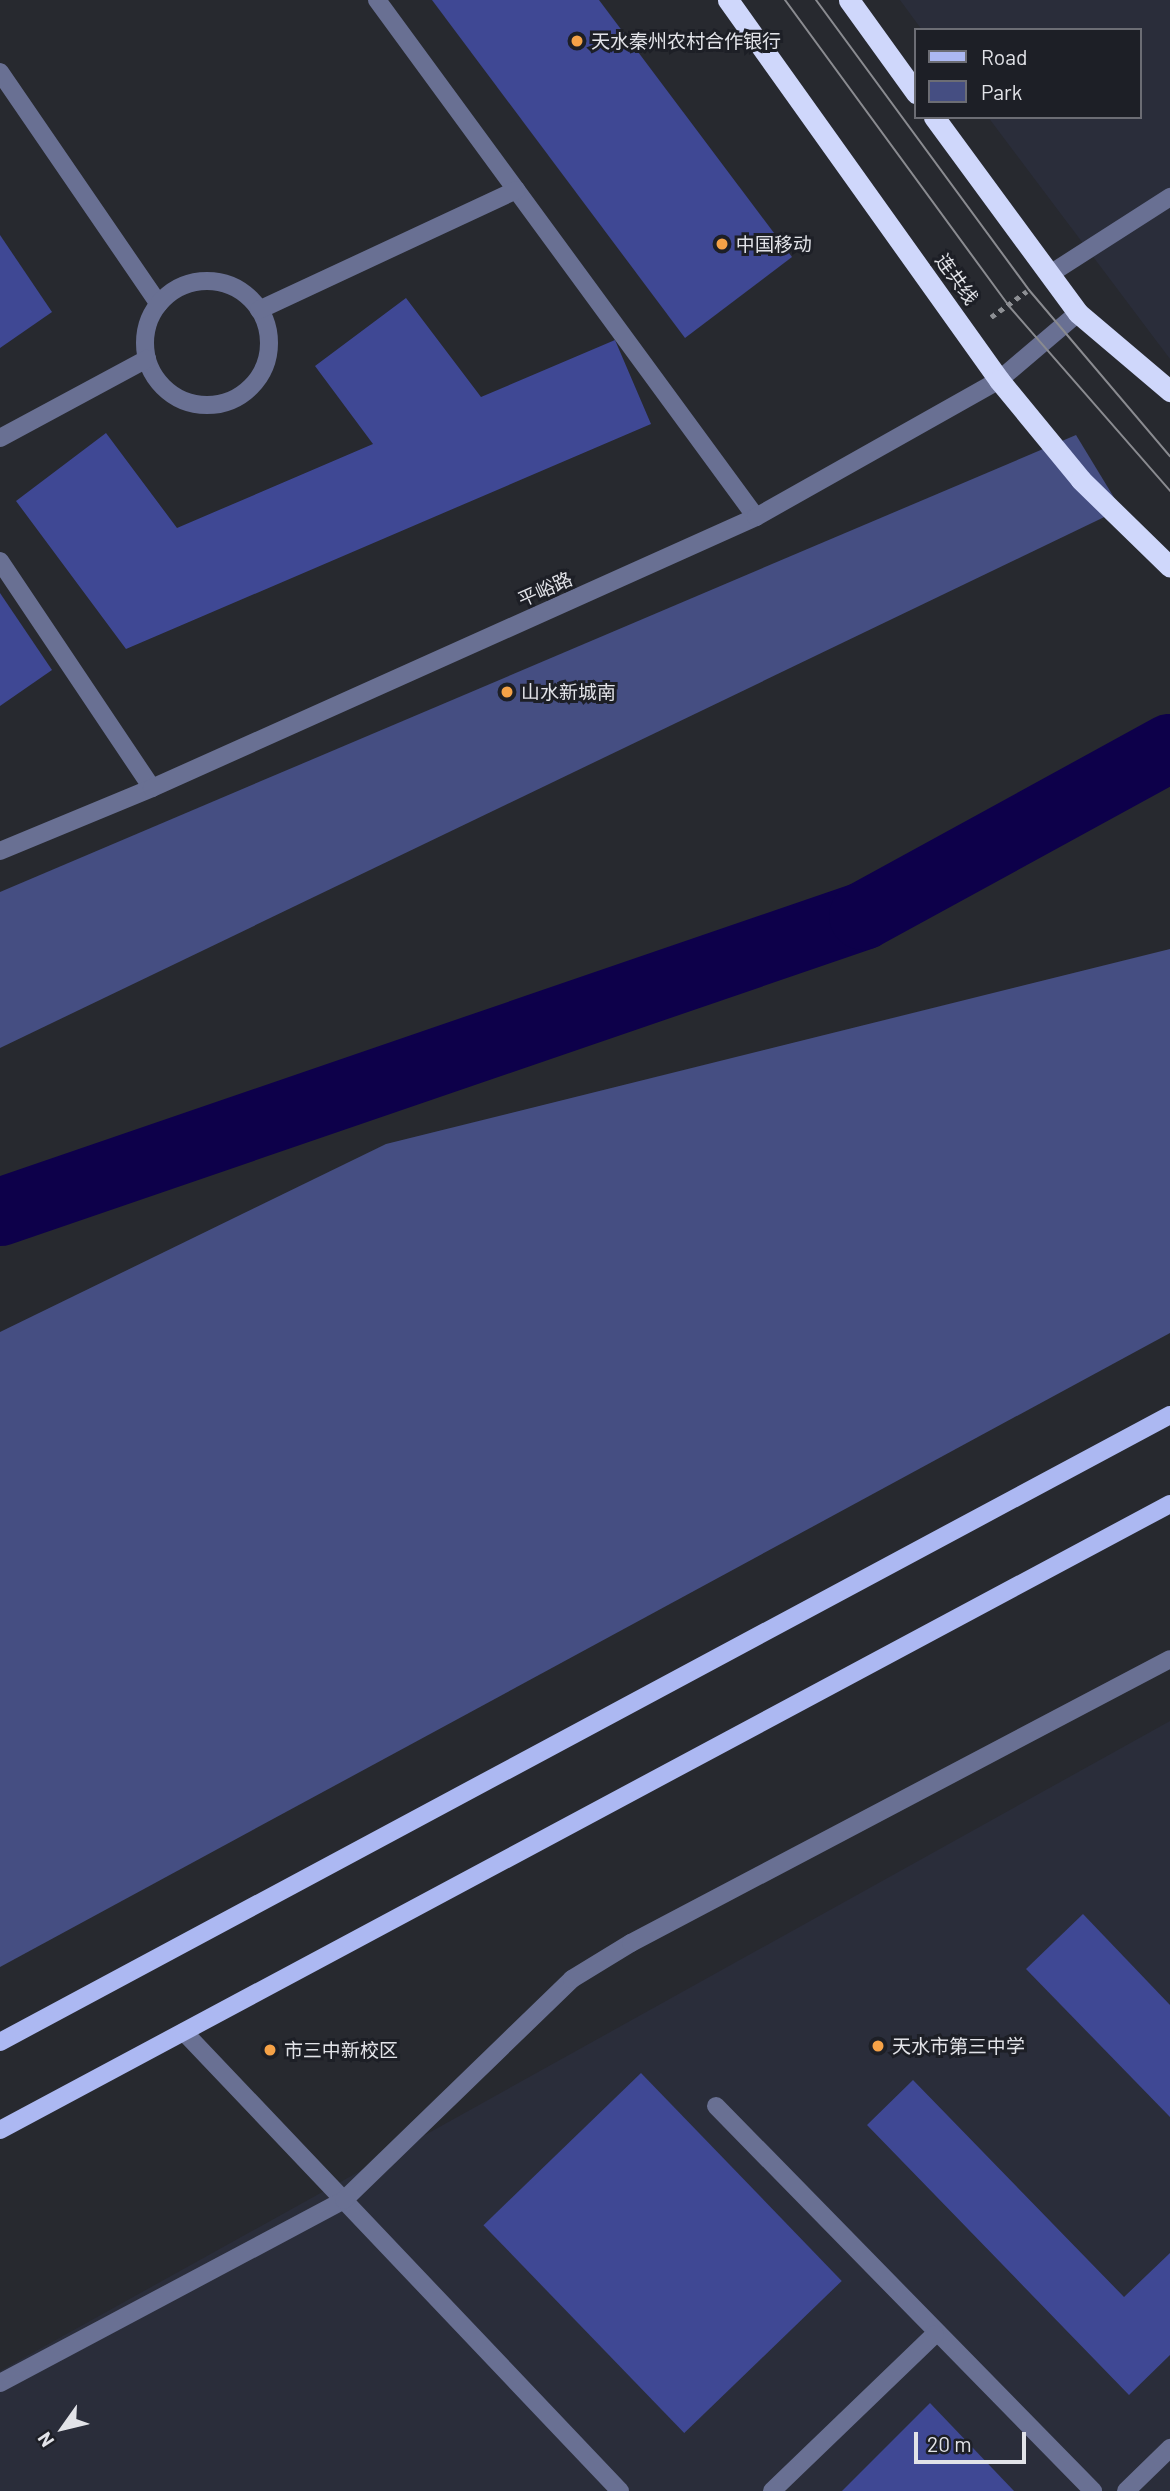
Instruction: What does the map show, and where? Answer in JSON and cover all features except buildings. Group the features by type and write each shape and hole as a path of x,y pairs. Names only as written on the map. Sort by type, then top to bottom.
{"highway":[{"name":"连共线","path":"728,0 999,380 1081,480 1170,567"},
{"path":"849,0 914,90"},
{"path":"935,119 1078,313 1170,391"}],"main road":[{"path":"0,2042 1170,1415"},
{"path":"0,2130 1170,1504"}],"street":[{"path":"377,0 757,517"},
{"path":"0,72 159,304"},
{"path":"259,310 516,190"},
{"path":"1050,274 1170,197"},
{"path":"210,281 246,295 259,310 269,347 265,366 241,396 223,404 184,402 168,392 147,359 149,321 159,304 191,283 210,281"},
{"name":"平峪路","path":"0,851 152,788 757,517 999,380 1078,313"},
{"path":"0,438 147,359"},
{"path":"0,561 152,788"},
{"path":"0,2384 344,2200 572,1979 631,1943 1170,1659"},
{"path":"184,2032 620,2491"},
{"path":"716,2106 934,2334 1093,2491"},
{"path":"772,2491 934,2334"},
{"path":"1126,2491 1170,2448"}],"path":[{"path":"968,333 1050,274"}],"shaded area":[{"path":"900,0 1170,0 1170,359 990,119 1142,119 1142,28 921,28"},
{"name":"天水市第三中学","path":"1170,1721 1170,2491 0,2491 0,2371"}],"green space":[{"path":"1076,435 1121,509 0,1048 0,892"},
{"path":"1170,949 1170,1333 0,1967 0,1332 386,1144"}],"waterway":[{"path":"0,1212 863,916 1170,748"}],"tram line":[{"path":"785,0 1008,305 1170,491"},
{"path":"816,0 1029,290 1170,456"}],"place":[{"name":"天水秦州农村合作银行","path":"577,41"},
{"name":"中国移动","path":"722,244"},
{"name":"山水新城南","path":"507,692"},
{"name":"天水市第三中学","path":"878,2046"},
{"name":"市三中新校区","path":"270,2050"}]}
